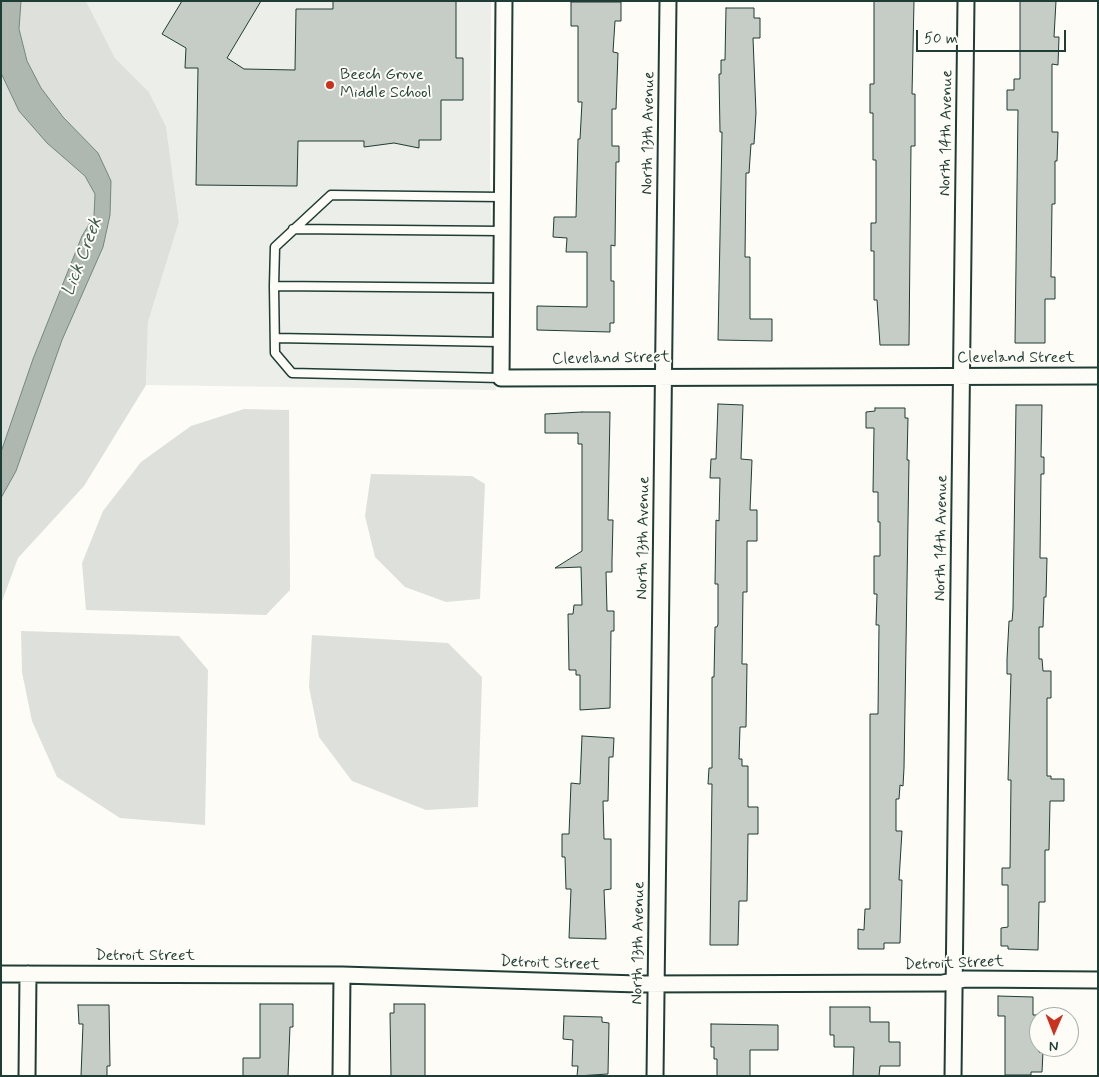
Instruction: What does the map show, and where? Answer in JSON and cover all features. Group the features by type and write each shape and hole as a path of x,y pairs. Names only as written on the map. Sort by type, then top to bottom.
{"street":[{"path":"501,378 504,1"},
{"name":"North 13th Avenue","path":"655,1076 668,1"},
{"name":"North 14th Avenue","path":"953,1076 966,1"},
{"name":"Cleveland Street","path":"501,378 1098,376"},
{"name":"Detroit Street","path":"1,974 342,975 656,984 955,982 965,979 1098,980"},
{"path":"27,1076 28,974"},
{"path":"341,1076 342,975"}],"lane":[{"path":"501,197 331,195 275,247 274,286 275,354 292,373 501,378"},
{"path":"293,229 501,231"},
{"path":"274,286 501,288"},
{"path":"275,338 501,342"}],"shaded area":[{"path":"1,1 86,1 115,58 149,92 166,126 179,222 148,322 146,385 84,486 18,558 1,604"},
{"path":"86,1 491,1 490,181 496,390 146,385 148,322 179,222 166,126 149,92 115,58"},
{"path":"244,409 289,410 290,590 266,615 86,610 82,563 103,511 141,462 191,426"},
{"path":"371,474 472,476 485,484 480,599 446,602 405,587 375,557 365,516"},
{"path":"21,631 179,636 208,670 205,825 120,818 57,777 32,721 22,672"},
{"path":"312,635 448,643 482,677 478,807 426,810 352,781 319,737 309,687"}],"water":[{"name":"Lick Creek","path":"1,1 21,1 19,29 27,61 41,88 63,117 98,153 111,181 110,215 103,247 62,340 16,471 1,498 1,452 33,359 82,236 94,216 95,194 85,176 47,143 19,111 1,73"}],"building":[{"name":"Beech Grove Middle School","path":"182,1 261,1 227,58 244,69 295,70 296,9 333,9 333,1 456,1 456,58 463,58 463,100 441,100 441,140 419,140 419,148 394,143 364,147 364,141 298,141 297,186 196,185 198,68 185,68 186,48 162,34"},
{"path":"874,1 914,1 912,94 915,94 915,146 911,146 909,345 880,345 877,300 874,300 874,251 871,251 871,223 876,223 876,160 873,160 873,113 870,113 870,84 874,84"},
{"path":"1020,1 1056,1 1054,37 1059,37 1058,65 1052,64 1052,132 1058,132 1057,161 1055,161 1055,204 1052,204 1051,277 1055,277 1055,299 1045,299 1045,343 1015,343 1018,110 1007,110 1007,90 1014,90 1014,79 1020,79"},
{"path":"571,2 621,2 621,21 615,21 613,52 618,53 616,109 612,109 612,146 619,146 619,162 616,162 615,246 611,245 611,281 614,281 614,323 610,323 610,332 537,330 537,306 587,307 587,252 566,252 567,238 553,237 554,217 576,217 578,139 580,139 582,102 578,102 578,26 571,26"},
{"path":"726,8 754,8 754,18 760,18 760,38 753,38 756,113 754,144 751,144 749,173 746,173 745,257 750,257 750,319 772,319 772,341 718,340 722,132 720,132 719,74 721,74 721,60 725,60"},
{"path":"718,404 743,405 741,459 752,460 750,510 757,510 757,541 747,541 747,592 743,592 742,664 747,664 746,727 740,727 739,759 742,759 742,766 748,766 748,807 758,807 758,834 748,834 747,901 739,901 738,945 710,945 712,784 708,784 709,768 712,768 712,677 714,677 715,627 718,624 718,584 715,584 716,520 719,521 720,478 710,478 711,459 716,459"},
{"path":"1016,405 1042,405 1041,457 1044,457 1044,474 1041,474 1040,558 1047,558 1043,627 1039,627 1039,659 1042,659 1043,671 1051,671 1051,698 1047,698 1047,776 1051,776 1051,779 1064,779 1064,801 1050,801 1049,850 1045,850 1045,902 1039,902 1038,950 1008,949 1008,946 1001,946 1001,928 1008,927 1008,885 1002,885 1002,868 1010,868 1011,780 1008,780 1011,674 1007,674 1007,659 1009,621 1012,621 1013,609"},
{"path":"875,408 905,408 905,418 908,418 904,768 903,786 900,785 899,799 896,799 896,831 902,831 899,880 902,880 900,943 884,943 884,949 858,949 858,929 864,930 865,909 870,909 870,714 878,714 879,625 876,625 877,594 874,594 874,556 880,556 880,522 878,522 878,492 873,492 874,428 866,428 866,412 875,411"},
{"path":"610,412 608,520 613,520 612,572 606,572 607,611 614,611 614,631 611,631 610,708 580,710 580,675 576,675 576,670 569,670 568,614 573,614 574,605 582,605 581,567 555,568 582,551 582,444 578,444 578,433 545,433 545,414"},
{"path":"582,736 614,738 613,757 609,757 608,801 603,801 604,839 611,839 611,889 604,890 606,939 569,938 571,889 566,889 565,857 562,857 562,834 569,834 571,783 580,784"},
{"path":"998,996 1033,997 1033,1007 1029,1007 1029,1057 1043,1057 1042,1072 1031,1072 1031,1075 1005,1075 1005,1016 998,1016"},
{"path":"260,1004 293,1004 293,1027 290,1027 288,1076 243,1076 243,1058 260,1058"},
{"path":"394,1004 425,1004 425,1076 391,1076 390,1013 394,1013"},
{"path":"78,1005 109,1005 110,1066 107,1066 107,1076 81,1076 83,1024 79,1024"},
{"path":"830,1007 870,1007 870,1022 889,1022 889,1042 900,1042 900,1066 880,1066 879,1076 853,1076 854,1047 834,1047 834,1035 830,1035"},
{"path":"564,1016 602,1017 602,1022 609,1023 608,1074 577,1076 578,1066 572,1066 573,1040 563,1039"},
{"path":"711,1024 778,1025 778,1050 750,1050 750,1076 717,1076 717,1059 714,1059 714,1047 711,1047"}],"place":[{"name":"Beech Grove Middle School","path":"330,85"}]}
